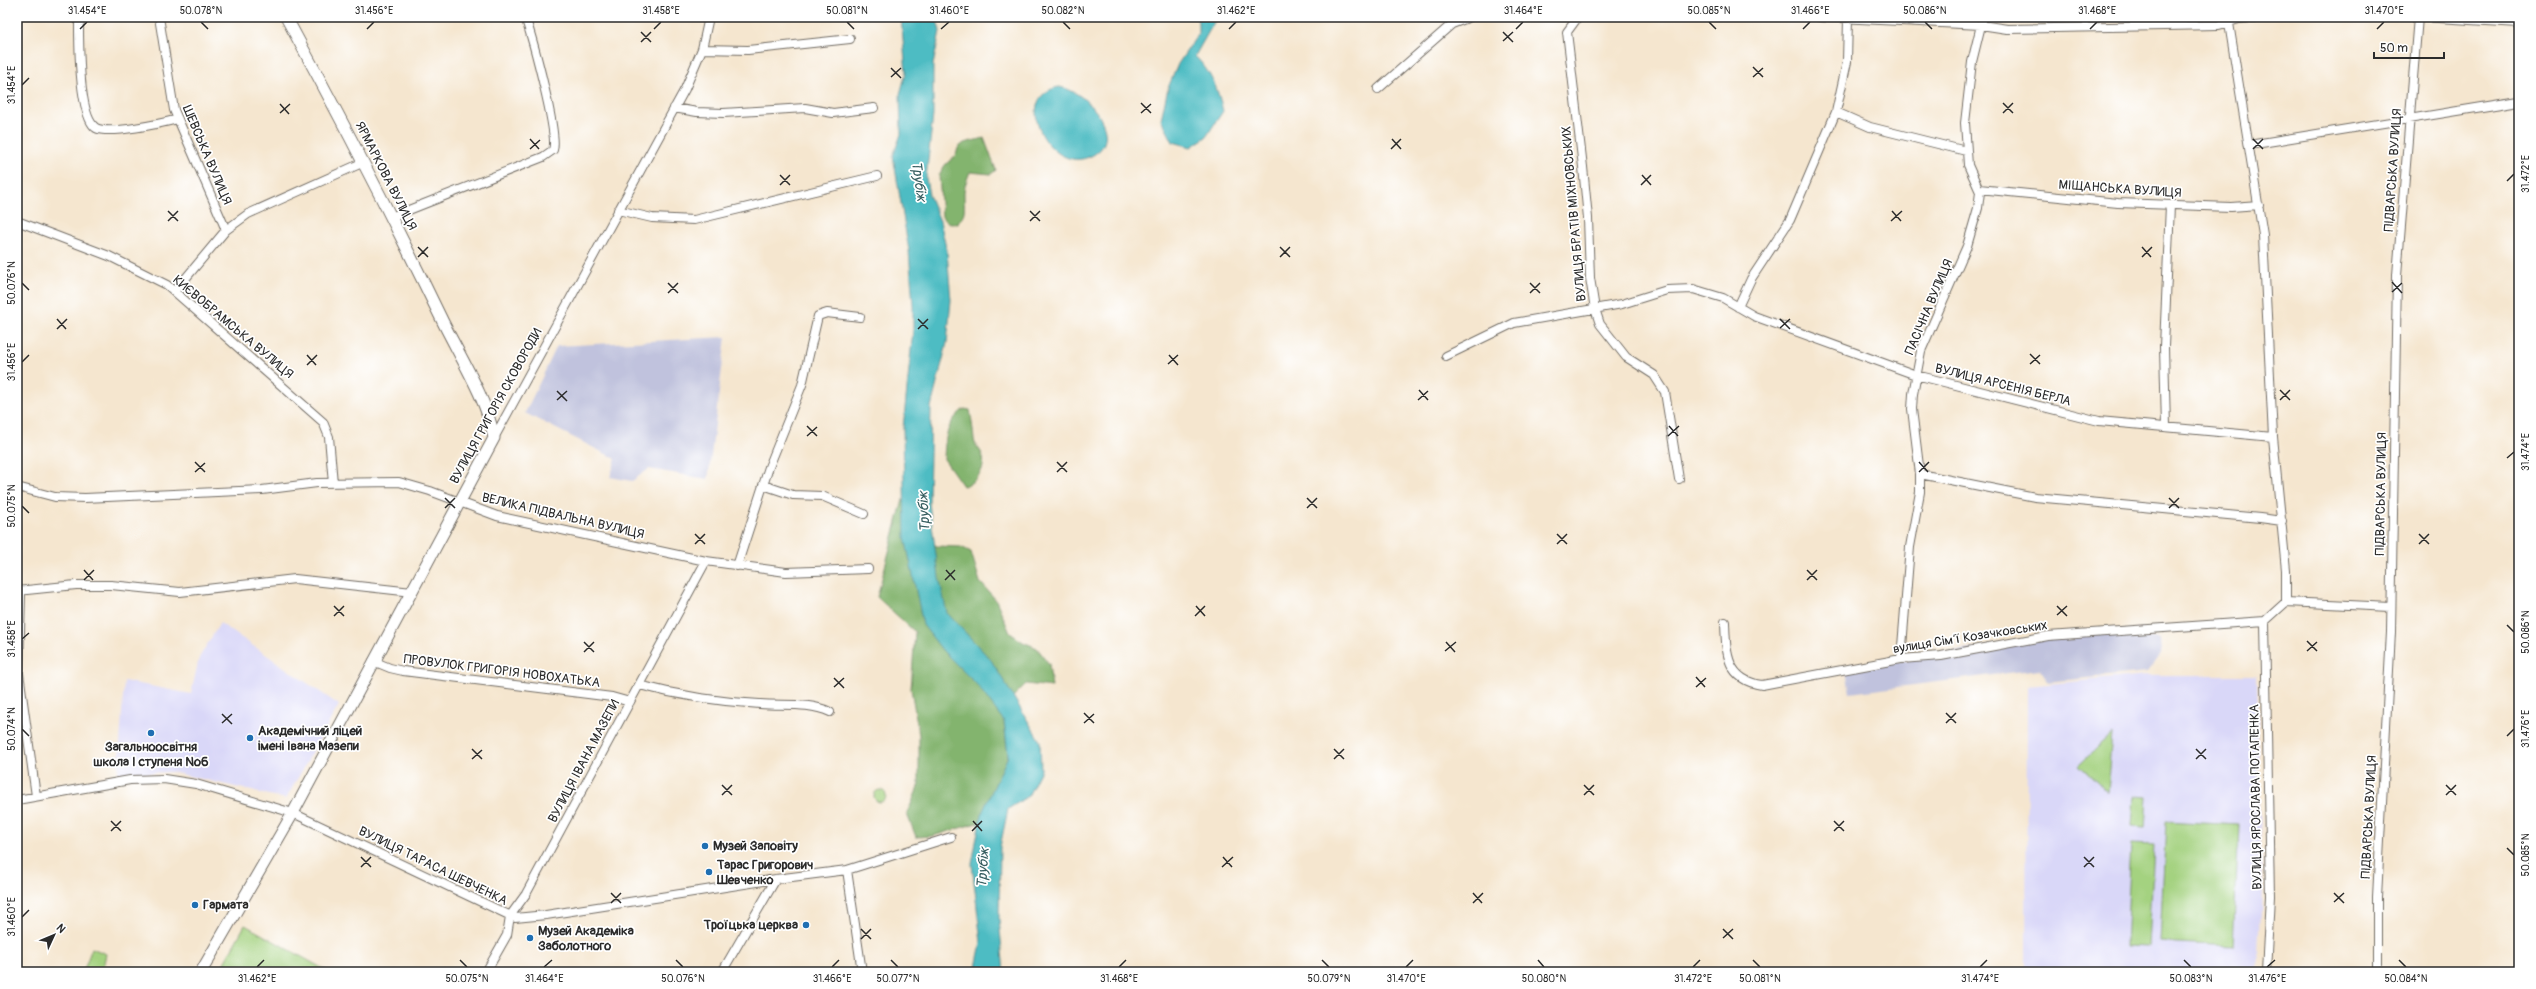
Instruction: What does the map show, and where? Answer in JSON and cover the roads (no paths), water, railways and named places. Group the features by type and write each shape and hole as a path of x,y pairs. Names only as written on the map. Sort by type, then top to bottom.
{"street":[{"path":"83,17 79,24 82,82 88,116 95,127 102,129 135,128 178,120"},
{"name":"ШЕВСЬКА ВУЛИЦЯ","path":"159,17 174,110 226,230"},
{"name":"ЯРМАРКОВА ВУЛИЦЯ","path":"286,17 364,162 483,404 494,438"},
{"path":"391,217 536,160 553,150 553,134 539,65 525,17"},
{"name":"ВУЛИЦЯ ГРИГОРІЯ СКОВОРОДИ","path":"202,972 293,813 373,661 412,592 674,108 702,49 709,17"},
{"path":"1378,89 1452,24 1470,17"},
{"name":"ВУЛИЦЯ БРАТІВ МІХНОВСЬКИХ","path":"1578,17 1567,32 1583,174 1590,278 1595,308 1600,324 1626,357 1654,375 1665,392 1680,479"},
{"path":"1819,17 1982,21 2007,29 2219,25 2227,19 2261,17"},
{"name":"ПІДВАРСЬКА ВУЛИЦЯ","path":"2377,972 2377,897 2391,607 2397,275 2408,120 2418,17"},
{"path":"2422,17 2519,24"},
{"path":"1738,307 1751,279 1790,220 1836,112 1847,62 1848,18"},
{"path":"2227,19 2259,205 2265,252 2274,437 2282,522 2286,602"},
{"path":"1979,189 1970,172 1966,151 1965,123 1968,84 1982,21"},
{"path":"702,49 748,50 850,40"},
{"path":"2249,145 2290,137 2408,120 2519,101"},
{"path":"674,108 697,112 723,113 805,108 834,113 874,108"},
{"path":"1836,112 1878,129 1966,151"},
{"name":"ШЕВСЬКА ВУЛИЦЯ","path":"175,291 226,230 248,214 364,162"},
{"path":"618,210 652,218 694,220 877,176"},
{"name":"МІЩАНСЬКА ВУЛИЦЯ","path":"1979,189 2112,203 2231,208 2259,205"},
{"name":"ПАСІЧНА ВУЛИЦЯ","path":"1901,659 1910,547 1920,503 1920,474 1912,409 1916,375 1921,351 1967,246 1978,208 1979,189"},
{"path":"2166,427 2164,347 2170,205"},
{"name":"КИЄВОБРАМСЬКА ВУЛИЦЯ","path":"17,221 125,263 175,291 323,422 329,437 333,483"},
{"name":"ВУЛИЦЯ АРСЕНІЯ БЕРЛА","path":"1446,356 1514,323 1628,302 1662,291 1686,289 1714,294 1754,316 1916,375 2099,421 2274,437"},
{"path":"737,566 763,485 802,385 818,316 827,313 860,317"},
{"path":"1920,474 2035,497 2260,518 2282,522"},
{"name":"ВЕЛИКА ПІДВАЛЬНА ВУЛИЦЯ","path":"17,487 55,497 85,498 262,490 317,483 399,482 497,516 706,561 737,566 806,572 868,569"},
{"path":"763,485 793,495 822,496 864,514"},
{"name":"ВУЛИЦЯ ІВАНА МАЗЕПИ","path":"486,972 507,935 510,916 526,894 706,561"},
{"path":"36,796 19,673 19,591 76,585 111,584 180,592 295,579 412,592"},
{"path":"2265,621 2286,602 2391,607"},
{"name":"вулиця Сімʼї Козачковських","path":"1725,622 1727,650 1732,668 1740,678 1756,684 1769,684 1901,659 1941,656 2031,639 2085,632 2182,628 2265,621"},
{"name":"ВУЛИЦЯ ЯРОСЛАВА ПОТАПЕНКА","path":"2265,621 2270,883 2266,972"},
{"name":"ПРОВУЛОК ГРИГОРІЯ НОВОХАТЬКА","path":"373,661 390,668 403,671 612,697 630,702"},
{"path":"639,684 663,691 747,703 816,708 830,712"},
{"name":"ВУЛИЦЯ ТАРАСА ШЕВЧЕНКА","path":"17,800 130,780 164,779 203,786 293,813 510,916 520,918 776,879 846,870 951,837"},
{"path":"846,870 862,972"},
{"path":"722,972 776,879"}],"water":[{"name":"Трубіж","path":"901,17 936,17 940,31 933,65 933,115 926,178 929,195 940,221 947,252 951,300 947,343 931,407 929,503 939,577 947,613 991,660 1040,741 1041,770 1028,796 1008,809 1000,847 999,919 1004,972 975,972 981,943 972,864 981,815 1008,756 1004,721 977,685 943,651 923,625 905,537 903,428 913,330 913,305 909,251 893,156 901,134 900,94 906,73"},
{"path":"1195,17 1217,17 1195,56 1210,75 1219,95 1223,111 1206,137 1191,147 1173,142 1161,119 1168,88 1178,64 1198,34 1198,21"},
{"path":"1059,87 1070,90 1081,97 1100,117 1104,128 1105,139 1100,149 1089,157 1074,159 1061,154 1049,145 1041,132 1036,118 1037,104 1045,93"}],"place":[{"name":"Загальноосвітня школа І ступеня №6","path":"151,733"},
{"name":"Академічний ліцей імені Івана Мазепи","path":"250,738"},
{"name":"Музей Заповіту","path":"705,846"},
{"name":"Тарас Григорович Шевченко","path":"709,872"},
{"name":"Гармата","path":"195,905"},
{"name":"Троїцька церква","path":"806,925"},
{"name":"Музей Академіка Заболотного","path":"530,938"}]}
